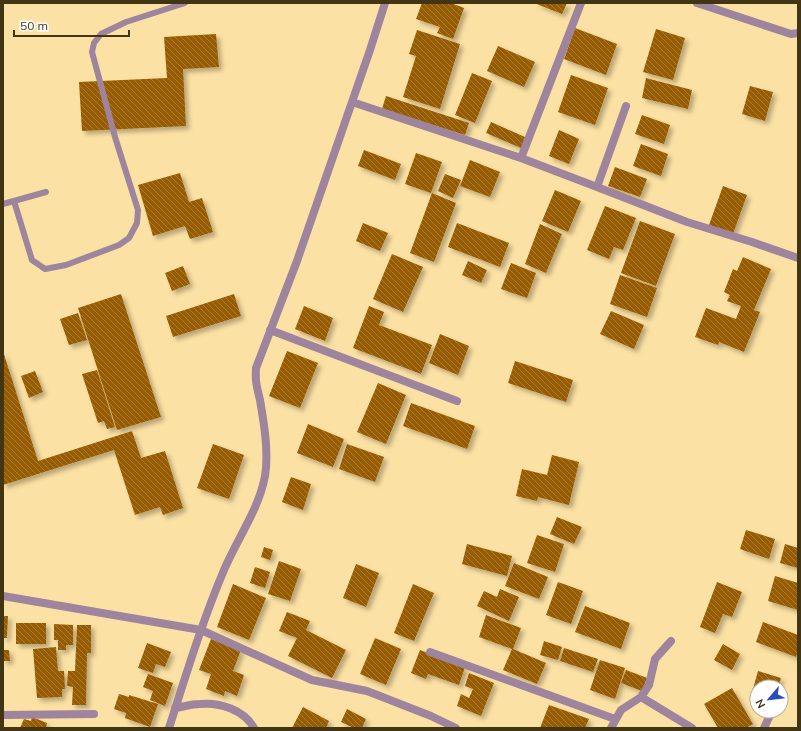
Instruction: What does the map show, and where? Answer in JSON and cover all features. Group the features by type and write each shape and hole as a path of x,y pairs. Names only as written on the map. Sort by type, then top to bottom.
{"street":[{"path":"168,728 210,603 257,502 266,476 266,439 260,399 255,381 256,368 297,260 385,3"},
{"path":"520,158 581,3"},
{"path":"697,3 791,34 798,33"},
{"path":"352,102 520,158 687,222 798,258"},
{"path":"597,187 626,106"},
{"path":"270,330 457,401"},
{"path":"3,596 201,630 312,680 367,691 431,716 456,728"},
{"path":"610,728 620,710 641,697 650,681 655,659 671,641"},
{"path":"430,652 615,719"},
{"path":"641,697 692,728"},
{"path":"175,708 200,704 214,704 235,709 251,722 254,728"},
{"path":"3,714 94,714"}],"lane":[{"path":"14,201 32,260 45,269 66,265 119,245 129,238 137,223 138,210 115,137 92,52 94,43 101,34 126,22 185,3"},
{"path":"3,204 46,192"}],"building":[{"path":"422,3 451,3 464,8 453,39 437,33 440,27 416,19"},
{"path":"534,3 567,3 562,14"},
{"path":"575,28 617,44 606,75 564,59"},
{"path":"656,29 685,38 673,80 643,72"},
{"path":"417,30 460,44 440,109 403,97 416,56 409,54"},
{"path":"216,34 219,67 183,69 186,126 82,131 79,82 167,78 164,37"},
{"path":"498,46 535,62 524,87 487,71"},
{"path":"472,73 492,81 475,123 455,115"},
{"path":"571,75 608,88 595,125 558,112"},
{"path":"646,78 692,90 688,109 642,98"},
{"path":"750,86 773,92 765,121 742,114"},
{"path":"386,96 469,123 465,135 382,109"},
{"path":"642,115 670,125 664,144 635,134"},
{"path":"491,122 525,137 521,148 486,133"},
{"path":"559,130 579,139 569,164 549,156"},
{"path":"641,144 668,154 661,176 633,166"},
{"path":"364,150 401,164 395,180 358,166"},
{"path":"416,153 442,162 431,193 405,184"},
{"path":"470,160 500,172 490,197 460,186"},
{"path":"615,167 647,179 640,197 608,186"},
{"path":"180,173 189,202 202,198 213,232 190,239 185,226 153,236 138,185"},
{"path":"445,174 461,180 453,198 438,191"},
{"path":"723,186 747,195 733,234 709,225"},
{"path":"555,190 581,201 568,232 542,221"},
{"path":"432,193 456,203 434,262 410,253"},
{"path":"605,206 636,218 623,250 614,247 609,259 587,250"},
{"path":"640,221 675,234 656,286 621,273"},
{"path":"363,223 388,233 380,251 356,241"},
{"path":"457,223 509,243 500,267 448,247"},
{"path":"540,224 562,234 546,273 525,264"},
{"path":"392,254 423,267 403,312 373,299"},
{"path":"743,257 771,269 754,310 760,312 744,352 719,342 718,345 695,337 706,308 736,319 741,306 727,301 730,295 724,292 733,269 737,271"},
{"path":"468,261 487,270 481,283 462,275"},
{"path":"511,263 536,273 527,298 501,289"},
{"path":"183,266 190,284 172,291 165,273"},
{"path":"620,275 657,288 647,317 610,304"},
{"path":"121,294 161,417 117,430 78,308"},
{"path":"234,294 241,316 173,337 166,316"},
{"path":"304,306 333,318 325,341 295,329"},
{"path":"369,306 384,312 379,325 432,345 421,374 353,348"},
{"path":"611,311 644,325 634,349 600,334"},
{"path":"78,313 87,340 69,345 60,319"},
{"path":"440,334 469,346 458,375 429,363"},
{"path":"3,351 38,461 132,431 141,458 165,451 183,508 163,515 160,507 135,515 114,450 3,485"},
{"path":"287,351 318,363 300,408 269,396"},
{"path":"515,361 573,380 566,402 508,383"},
{"path":"97,370 115,427 107,429 104,421 98,423 82,374"},
{"path":"35,371 43,392 29,398 21,376"},
{"path":"378,383 406,395 386,444 357,432"},
{"path":"411,403 475,426 467,449 403,426"},
{"path":"308,424 344,439 333,467 297,453"},
{"path":"213,444 244,455 229,499 197,488"},
{"path":"347,444 384,457 375,482 339,469"},
{"path":"552,455 579,462 569,505 538,497 537,501 516,496 522,469 547,475"},
{"path":"291,477 311,484 303,510 282,502"},
{"path":"557,517 582,527 574,544 550,534"},
{"path":"746,530 775,539 769,559 740,549"},
{"path":"537,535 564,544 555,572 527,563"},
{"path":"467,544 512,556 507,576 462,564"},
{"path":"785,544 798,548 798,568 780,563"},
{"path":"264,547 273,550 270,560 261,557"},
{"path":"279,561 301,569 290,601 268,594"},
{"path":"514,563 548,577 539,599 505,586"},
{"path":"356,564 379,573 366,607 343,598"},
{"path":"255,567 270,572 265,588 250,583"},
{"path":"775,576 798,583 798,610 768,601"},
{"path":"558,582 583,591 571,624 546,615"},
{"path":"717,582 742,592 732,617 723,614 715,633 700,627"},
{"path":"233,584 266,598 249,640 217,627"},
{"path":"413,584 434,593 414,641 394,633"},
{"path":"500,589 519,597 509,621 477,606 484,591 497,597"},
{"path":"585,606 630,623 621,649 575,632"},
{"path":"287,612 310,621 306,630 346,650 332,678 288,656 297,638 279,631"},
{"path":"486,615 521,628 513,649 546,663 537,684 503,670 512,649 479,637"},
{"path":"3,616 8,616 7,638 3,638"},
{"path":"763,622 798,635 798,650 796,657 756,642"},
{"path":"16,623 46,623 46,644 16,644"},
{"path":"54,624 73,625 73,645 66,645 66,650 58,650 58,640 54,640"},
{"path":"77,625 91,625 91,653 87,653 86,705 72,705 73,687 67,686 68,671 75,671"},
{"path":"375,638 401,649 386,685 360,674"},
{"path":"211,639 241,650 233,671 244,675 237,696 225,691 224,696 206,689 211,674 199,670"},
{"path":"544,641 562,647 558,660 540,655"},
{"path":"147,643 171,652 165,667 156,664 153,673 138,668"},
{"path":"723,644 740,654 732,670 714,660"},
{"path":"56,647 58,671 64,671 65,689 62,689 62,697 37,698 33,649"},
{"path":"564,648 598,659 593,672 560,661"},
{"path":"3,650 9,650 10,661 3,661"},
{"path":"420,650 465,667 459,685 428,674 426,679 411,673"},
{"path":"600,660 625,668 615,699 590,690"},
{"path":"626,670 647,678 642,691 621,683"},
{"path":"758,671 781,678 781,679 756,679"},
{"path":"469,673 494,683 481,716 457,706 461,694 469,698 473,689 465,686"},
{"path":"148,674 173,683 165,706 150,700 153,691 143,687"},
{"path":"732,688 753,724 746,728 718,728 704,704"},
{"path":"119,694 129,697 129,695 158,704 150,727 125,718 126,713 114,709"},
{"path":"549,705 589,719 585,728 540,728"},
{"path":"303,707 329,721 326,728 292,728"},
{"path":"347,709 366,719 362,728 354,728 341,722"},
{"path":"32,717 47,723 46,728 20,728 24,719 31,721"}]}
